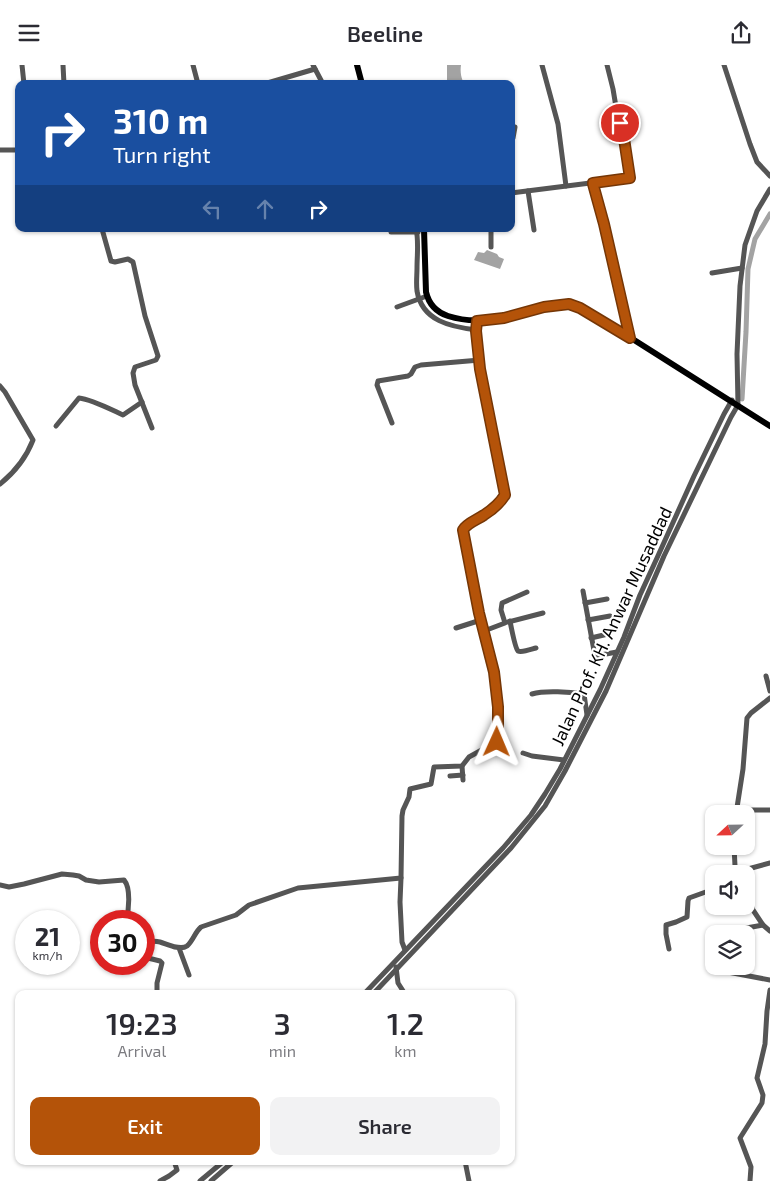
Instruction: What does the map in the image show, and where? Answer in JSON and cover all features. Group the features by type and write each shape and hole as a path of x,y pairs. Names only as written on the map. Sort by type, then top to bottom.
{"main road":[{"path":"357,65 361,80"},
{"path":"420,232 423,298 432,308 477,326 544,307 569,304 580,308 630,338 729,404 770,426"}],"street":[{"path":"22,65 24,80"},
{"path":"63,65 64,80"},
{"path":"193,65 197,80"},
{"path":"542,65 558,124 566,185"},
{"path":"515,193 629,179 623,132 607,65"},
{"path":"724,65 750,144 758,162 770,177"},
{"path":"276,80 314,67 321,80"},
{"path":"0,150 15,150"},
{"path":"593,183 612,256 630,338"},
{"path":"737,407 737,354 745,245 757,211 770,189"},
{"path":"528,191 534,230"},
{"path":"103,232 111,261 115,263 128,259 133,262 158,356 156,360 133,369 136,385 152,428"},
{"path":"491,232 491,247"},
{"path":"712,273 742,268"},
{"path":"397,307 423,298"},
{"path":"450,776 463,777 462,766 469,757 498,741 494,672 481,621 463,529 495,507 505,495 488,411 477,326"},
{"path":"392,423 377,385 378,381 408,376 415,367 421,365 480,360"},
{"path":"0,386 33,441 20,465 0,483"},
{"path":"729,404 737,395"},
{"path":"56,426 79,398 86,399 123,415 142,402"},
{"name":"Jalan Prof. KH. Anwar Musaddad","path":"548,796 564,760 581,735 587,715 729,404"},
{"name":"Jalan Prof. KH. Anwar Musaddad","path":"368,990 439,919 548,796 613,677 664,556 737,407"},
{"path":"582,591 595,656 617,652"},
{"path":"527,592 502,603 502,609 518,650 536,648"},
{"path":"585,603 608,599"},
{"path":"484,631 508,622 543,613"},
{"path":"588,620 610,616"},
{"path":"456,628 481,621"},
{"path":"591,637 608,635"},
{"path":"766,676 770,691"},
{"path":"532,693 584,694 587,715"},
{"path":"738,805 747,718 770,698"},
{"path":"523,753 564,760"},
{"path":"405,950 402,942 400,902 403,810 409,797 410,789 432,783 434,767 462,766"},
{"path":"755,811 770,810"},
{"path":"755,868 770,863"},
{"path":"0,885 15,886 62,874 100,882 124,880 129,905 128,910"},
{"path":"155,942 183,948 194,938 201,927 236,915 249,905 298,888 401,878"},
{"path":"669,949 666,925 687,917 689,898 705,892"},
{"path":"755,912 763,925 770,931"},
{"name":"Jalan Prof. KH. Anwar Musaddad","path":"376,990 405,950 439,919"},
{"path":"755,926 763,925"},
{"path":"179,948 189,975"},
{"path":"155,960 162,963 157,990"},
{"path":"394,966 402,990"},
{"path":"744,975 770,980"},
{"path":"750,1181 751,1167 740,1136 762,1103 763,1095 757,1077 765,1044 766,1011 770,990"},
{"path":"160,1181 176,1170 175,1165"},
{"path":"200,1181 219,1165"},
{"path":"209,1174 212,1180 229,1165"},
{"path":"466,1165 470,1181"}],"shaded area":[{"path":"447,65 461,65 463,80 447,80"},
{"path":"487,250 504,259 500,269 474,260 478,252 484,253"}],"waterway":[{"path":"742,399 748,269 755,239 770,214"}],"route":[{"path":"497,742 498,707 494,672 479,613 463,530 465,526 495,507 505,495 480,369 476,331 477,321 504,318 544,307 569,304 580,308 630,338 593,184 630,178 620,123"}]}
